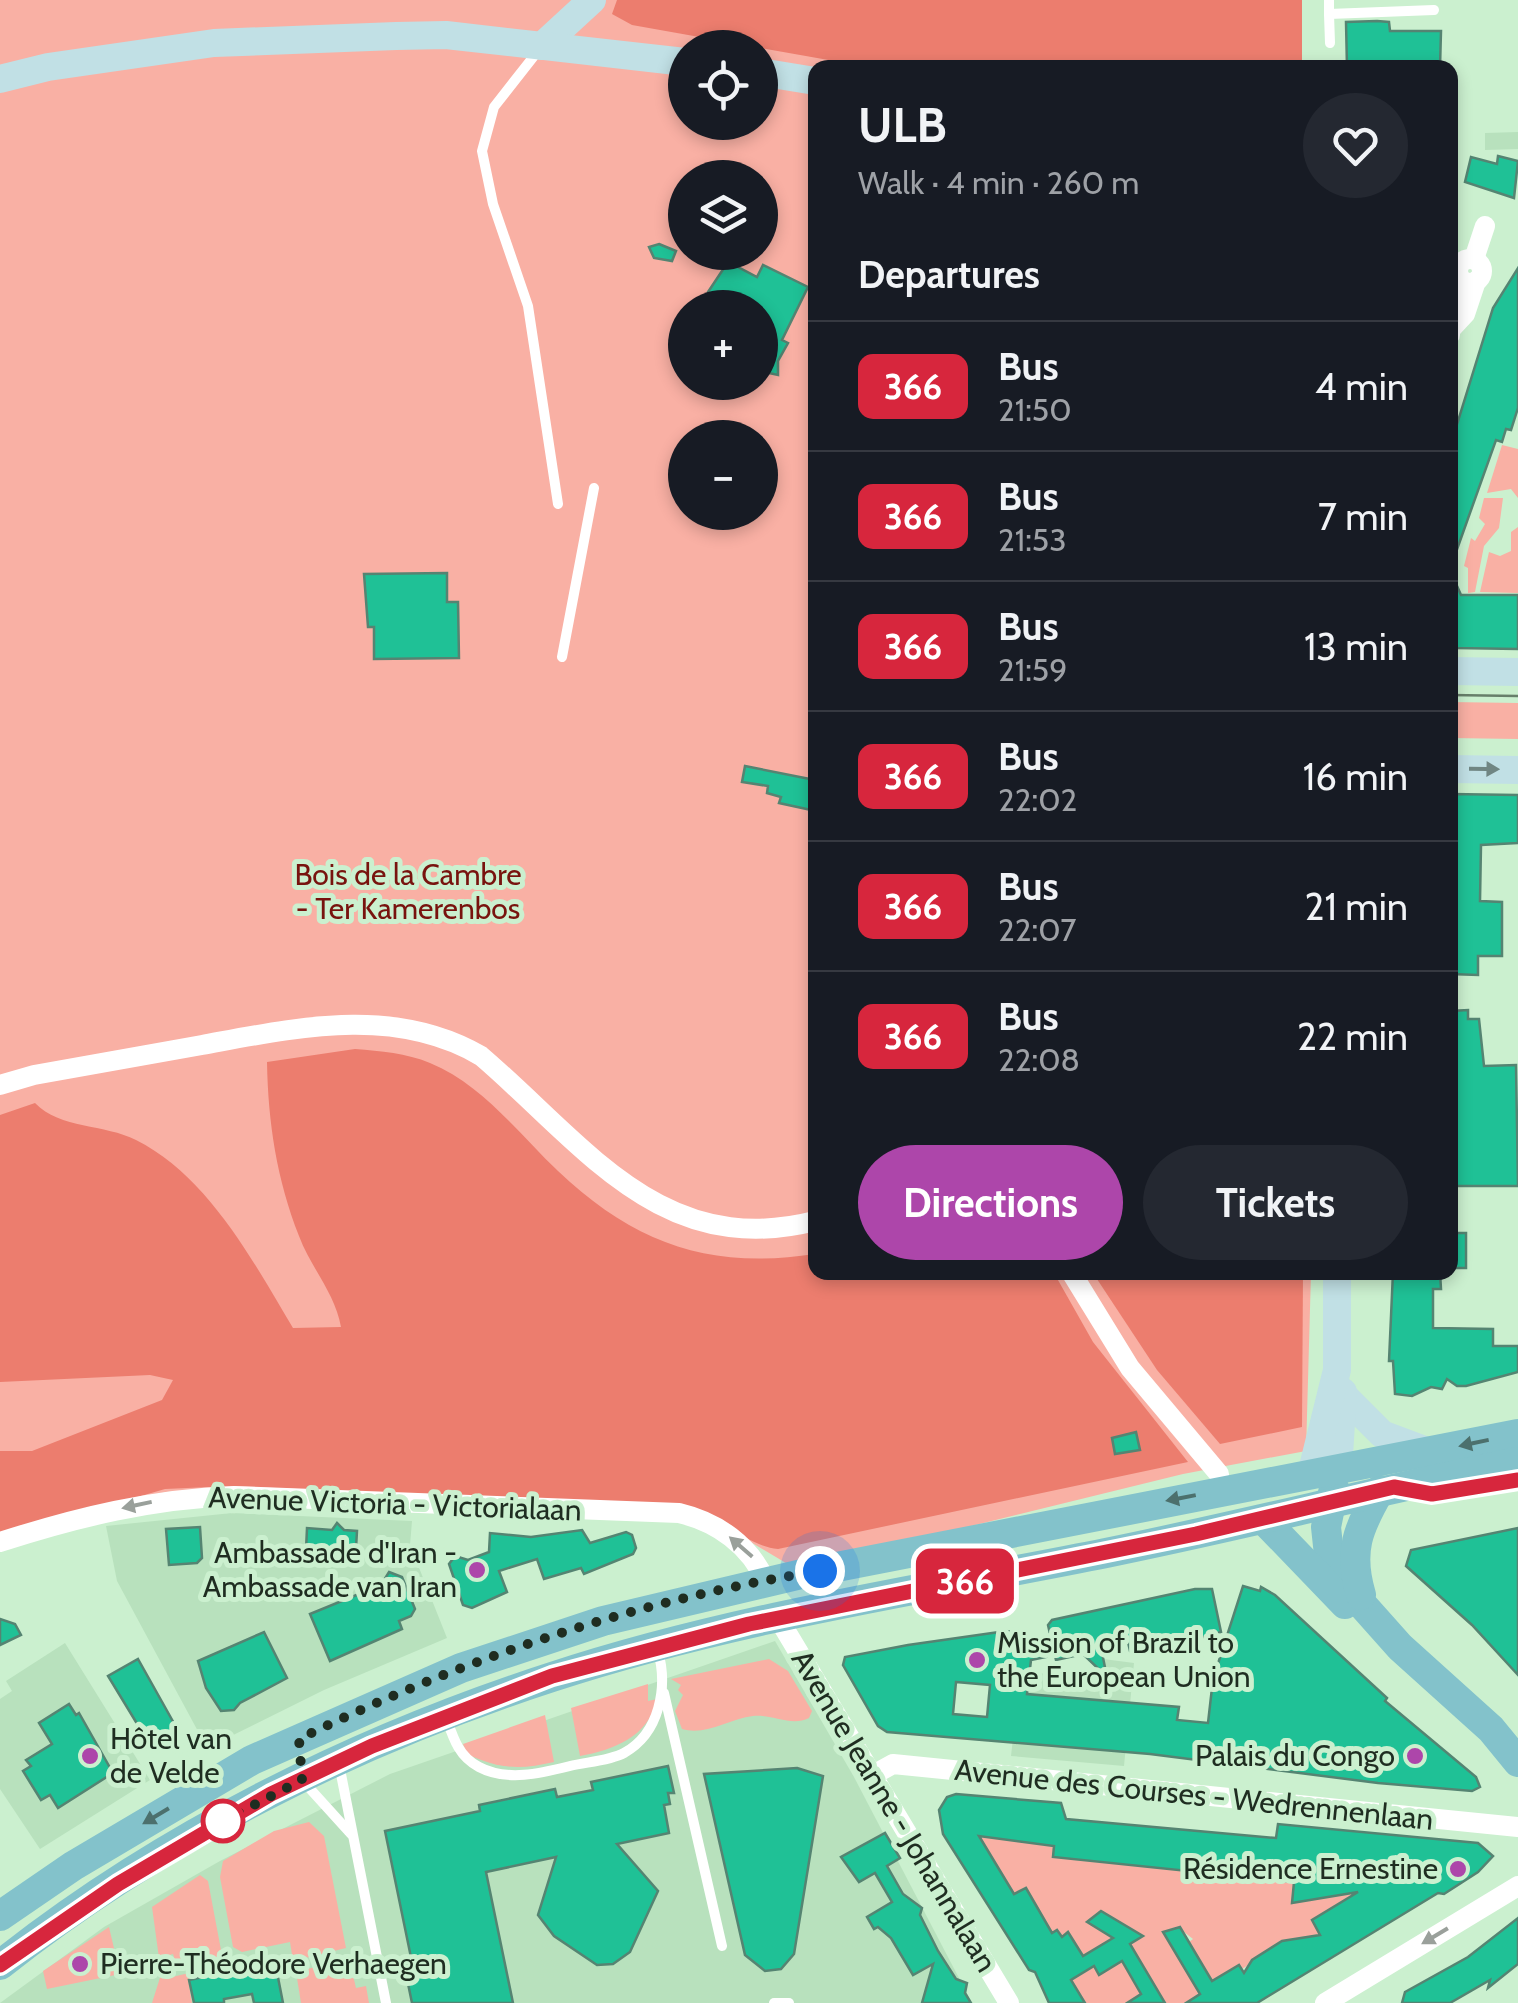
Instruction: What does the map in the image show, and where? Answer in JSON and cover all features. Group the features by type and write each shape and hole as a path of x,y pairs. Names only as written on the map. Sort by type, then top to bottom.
{"main road":[{"path":"0,1916 192,1794 305,1736 479,1662 603,1620 746,1586 1518,1434"},
{"path":"0,1965 118,1884 302,1780 446,1716 552,1676 778,1618 1264,1520 1387,1488 1518,1462"},
{"path":"1293,1550 1317,1506 1325,1473"},
{"path":"1372,1615 1353,1566 1353,1548 1358,1528 1387,1488"},
{"path":"1317,1506 1329,1555 1343,1582 1372,1615 1505,1735 1518,1762"},
{"path":"1264,1520 1346,1605 1372,1615"},
{"path":"746,1586 778,1618"}],"street":[{"path":"542,46 594,0"},
{"path":"594,0 585,25 598,52"},
{"path":"0,80 48,67 214,43 446,35 668,60"},
{"path":"778,75 808,80"},
{"path":"1458,296 1468,279 1461,263 1474,259 1485,226"},
{"path":"1458,671 1518,672"},
{"path":"1458,769 1518,770"},
{"path":"0,1086 319,1025 372,1023 413,1028 458,1043 496,1069 622,1184 661,1208 704,1225 740,1228 808,1223"},
{"path":"1076,1280 1130,1368 1219,1474"},
{"path":"1325,1473 1340,1383 1337,1280"},
{"path":"1340,1383 1382,1434 1430,1452"},
{"path":"1387,1488 1432,1494 1518,1480"},
{"name":"Avenue Victoria - Victorialaan","path":"0,1542 84,1516 167,1498 234,1496 679,1513 707,1519 757,1562 746,1586"},
{"name":"Avenue Jeanne - Johannalaan","path":"778,1618 1007,2002"},
{"path":"305,1736 339,1762"},
{"path":"302,1780 305,1736"},
{"name":"Avenue des Courses - Wedrennenlaan","path":"872,1775 894,1764 1518,1828"},
{"path":"1324,2003 1518,1886"}],"lane":[{"path":"1329,0 1330,43"},
{"path":"1329,14 1434,10"},
{"path":"542,46 494,108 482,150 493,204 528,306 558,504"},
{"path":"562,658 594,488"},
{"path":"657,1646 662,1688 722,1946"},
{"path":"446,1716 458,1750 479,1767 508,1775 542,1774 624,1753 659,1714 662,1688"},
{"path":"339,1762 386,2003"},
{"path":"302,1780 352,1834"},
{"path":"774,2003 790,2003"}],"shaded area":[{"path":"617,0 1302,0 1302,60 829,60 778,51 778,30 668,31 632,25 612,14"},
{"path":"1518,132 1518,149 1485,150 1485,133"},
{"path":"355,1049 430,1063 483,1097 587,1196 645,1234 676,1246 741,1258 808,1255 808,1280 1058,1280 1093,1342 1188,1462 778,1549 755,1543 708,1516 681,1506 232,1486 165,1489 0,1537 0,1451 32,1451 162,1400 173,1380 150,1375 0,1382 0,1115 35,1103 57,1118 124,1135 162,1156 185,1175 227,1222 293,1328 341,1327 334,1303 299,1236 285,1194 269,1107 267,1062"},
{"path":"1098,1280 1303,1280 1302,1427 1220,1444 1157,1370"},
{"path":"232,1513 412,1521 410,1545 447,1638 324,1690 207,1748 117,1581 106,1526"},
{"path":"775,1641 854,1777 972,2003 0,2003 104,1927 220,1861 390,1774"},
{"path":"65,1643 150,1780 40,1849 0,1789 0,1699 12,1691 6,1681"},
{"path":"1103,1659 1134,1663 1124,1766 1011,1756 1020,1677 1036,1678 1037,1673 1100,1679"}],"green space":[{"name":"Bois de la Cambre - Ter Kamerenbos","path":"0,0 1302,0 1302,60 808,60 808,1280 1311,1280 1306,1451 1183,1474 796,1569 722,1525 233,1489 166,1492 0,1540"},
{"path":"1502,445 1518,449 1518,498 1511,489 1487,493"},
{"path":"1484,498 1503,498 1499,528 1484,546 1475,592 1468,593 1468,568 1464,566 1471,538 1475,541 1485,524 1479,518"},
{"path":"1518,527 1518,593 1480,592 1489,552 1500,556 1511,551 1511,532"},
{"path":"1458,702 1518,703 1518,739 1458,738"},
{"path":"769,1659 788,1671 812,1711 809,1718 795,1721 753,1716 709,1729 682,1729 675,1711 683,1695 678,1690 681,1685 671,1679"},
{"path":"648,1684 648,1701 657,1699 653,1712 638,1732 605,1750 580,1756 571,1708"},
{"path":"545,1715 554,1762 510,1767 467,1754 463,1744"},
{"path":"309,1822 324,1836 346,1948 293,1961 290,1942 242,1952 233,1947 220,1877 223,1861 274,1831"},
{"path":"972,1826 1041,1840 1041,1845 1054,1846 1054,1857 1282,1881 1296,1870 1293,1903 1344,1894 1414,1862 1312,1920 1333,1958 1312,1970 1294,1939 1287,1941 1242,1969 1238,1965 1216,1978 1218,1983 1186,2003 1165,2003 1130,1944 1142,1936 1101,1911 1087,1923 1110,1934 1142,1996 1127,2003 1085,2003 1071,1980 1076,1961 1069,1933 1062,1937 1057,1930 1052,1933 1026,1888 1014,1894 998,1879 998,1867","holes":["1179,1928 1193,1939 1189,1942 1196,1987 1163,1933"]},
{"path":"200,1875 208,1881 221,1950 217,1958 177,1967 173,1954 159,1958 152,1907"},
{"path":"109,1927 120,1974 47,1989 43,1971"},
{"path":"349,1958 356,1988 366,1986 369,2003 301,2003 296,1972"},
{"path":"164,1965 168,1965 172,1977 223,1965 225,1971 188,1979 192,2003 152,2003"}],"building":[{"path":"1346,22 1389,22 1390,31 1441,31 1440,60 1347,60"},
{"path":"1498,156 1518,161 1514,198 1465,182 1471,157 1497,164"},
{"path":"659,244 668,248 668,260 654,258 649,247"},
{"path":"1518,268 1518,408 1511,430 1506,429 1502,442 1496,440 1458,547 1458,421 1493,308"},
{"path":"723,270 744,270 757,277 760,270 773,270 808,287 782,340 788,343 778,361 778,290 709,290"},
{"path":"447,573 447,602 458,602 459,658 374,659 374,627 368,627 364,574"},
{"path":"1458,588 1461,595 1518,595 1518,649 1458,648"},
{"path":"745,766 808,779 808,809 779,803 781,797 767,793 768,786 742,782"},
{"path":"1458,794 1518,795 1518,843 1481,845 1480,901 1502,902 1502,956 1478,956 1478,975 1458,974"},
{"path":"1468,1010 1468,1019 1479,1019 1484,1066 1516,1065 1518,1186 1458,1186 1458,1011"},
{"path":"1458,1233 1466,1233 1466,1268 1458,1268"},
{"path":"1393,1280 1440,1280 1441,1289 1433,1289 1433,1328 1493,1329 1493,1346 1518,1346 1518,1372 1466,1386 1457,1386 1447,1379 1442,1389 1431,1387 1412,1396 1395,1394 1393,1361 1389,1361"},
{"path":"1136,1432 1140,1450 1115,1454 1112,1438"},
{"path":"337,1523 344,1530 357,1531 356,1548 351,1552 306,1550 307,1528 332,1530"},
{"path":"200,1527 202,1558 197,1563 169,1565 166,1529"},
{"path":"1518,1528 1518,1675 1472,1625 1406,1566 1411,1550"},
{"path":"582,1530 590,1543 626,1532 632,1535 636,1548 633,1554 584,1574 581,1568 544,1579 537,1559 499,1571 507,1592 472,1608 463,1605 449,1564 455,1556 468,1560 489,1552 490,1533 531,1537"},
{"path":"389,1572 402,1577 415,1609 411,1616 399,1621 402,1629 330,1661 310,1614 381,1585"},
{"path":"1243,1586 1260,1591 1261,1587 1275,1595 1387,1698 1385,1701 1476,1777 1480,1787 1472,1791 1378,1783 1150,1754 887,1732 878,1726 843,1665 845,1657 908,1645 1006,1631 1027,1633 1046,1657 1031,1660 1027,1694 1179,1707 1177,1720 1208,1723 1213,1679","holes":["956,1682 990,1685 987,1717 953,1714"]},
{"path":"1195,1589 1212,1589 1221,1632 1150,1653 1149,1647 1130,1651 1128,1642 1101,1648 1107,1677 1083,1654 1056,1660 1048,1625 1052,1620"},
{"path":"0,1619 15,1624 21,1635 0,1645"},
{"path":"264,1632 287,1678 234,1710 221,1711 206,1688 198,1661"},
{"path":"138,1659 180,1734 153,1750 108,1676"},
{"name":"Hôtel van de Velde","path":"69,1704 76,1715 79,1713 113,1773 58,1808 50,1795 41,1800 23,1771 31,1766 26,1760 52,1744 39,1723"},
{"path":"668,1766 674,1793 668,1793 670,1804 664,1805 669,1833 617,1844 658,1891 630,1952 613,1964 597,1965 554,1936 538,1915 556,1857 486,1872 513,2003 412,2003 406,1974 414,1972 385,1831 480,1811 479,1805 555,1789 557,1797 593,1790 591,1782"},
{"path":"797,1768 823,1776 794,1954 781,1969 765,1971 745,1955 704,1774"},
{"path":"956,1794 1061,1803 1066,1819 1276,1838 1278,1824 1478,1843 1493,1856 1478,1872 1444,1894 1438,1893 1257,2003 1186,2003 1200,1994 1163,1932 1180,1927 1212,1981 1239,1965 1244,1973 1252,1960 1282,1941 1320,1935 1312,1920 1358,1892 1292,1903 1294,1882 1053,1857 1054,1846 979,1836 1014,1894 1026,1888 1052,1933 1057,1930 1062,1937 1068,1932 1083,1956 1113,1938 1087,1922 1101,1911 1143,1936 1130,1944 1165,2003 1127,2003 1141,1994 1122,1961 1099,1975 1094,1966 1071,1980 1085,2003 1049,2003 1035,1972 1029,1970 943,1834 939,1810 947,1797"},
{"path":"885,1833 900,1858 887,1866 903,1894 922,1908 920,1915 938,1951 956,1979 967,1983 965,1993 971,2003 922,2003 933,1964 913,1975 891,1938 878,1927 874,1929 867,1917 892,1902 875,1873 859,1882 841,1857"},
{"path":"1518,1918 1518,1964 1488,1988 1490,1980 1450,2003 1402,2003 1405,1992 1468,1957"},
{"path":"275,1962 283,2003 254,2003 252,1994 224,1999 224,2003 194,2003 189,1980"}],"tram line":[{"path":"1458,695 1518,696"}],"bus line":[{"name":"366","path":"0,1965 118,1884 271,1794 372,1746 552,1676 749,1624 1264,1520 1394,1487 1432,1494 1518,1480"}],"place":[{"name":"Ambassade d'Iran - Ambassade van Iran","path":"477,1570"},
{"name":"Mission of Brazil to the European Union","path":"977,1660"},
{"name":"Hôtel van de Velde","path":"90,1756"},
{"name":"Palais du Congo","path":"1415,1756"},
{"name":"Résidence Ernestine","path":"1458,1869"},
{"name":"Pierre-Théodore Verhaegen","path":"80,1964"}],"route":[{"path":"223,1821 302,1780 299,1739 356,1712 462,1668 603,1620 820,1571"}]}
